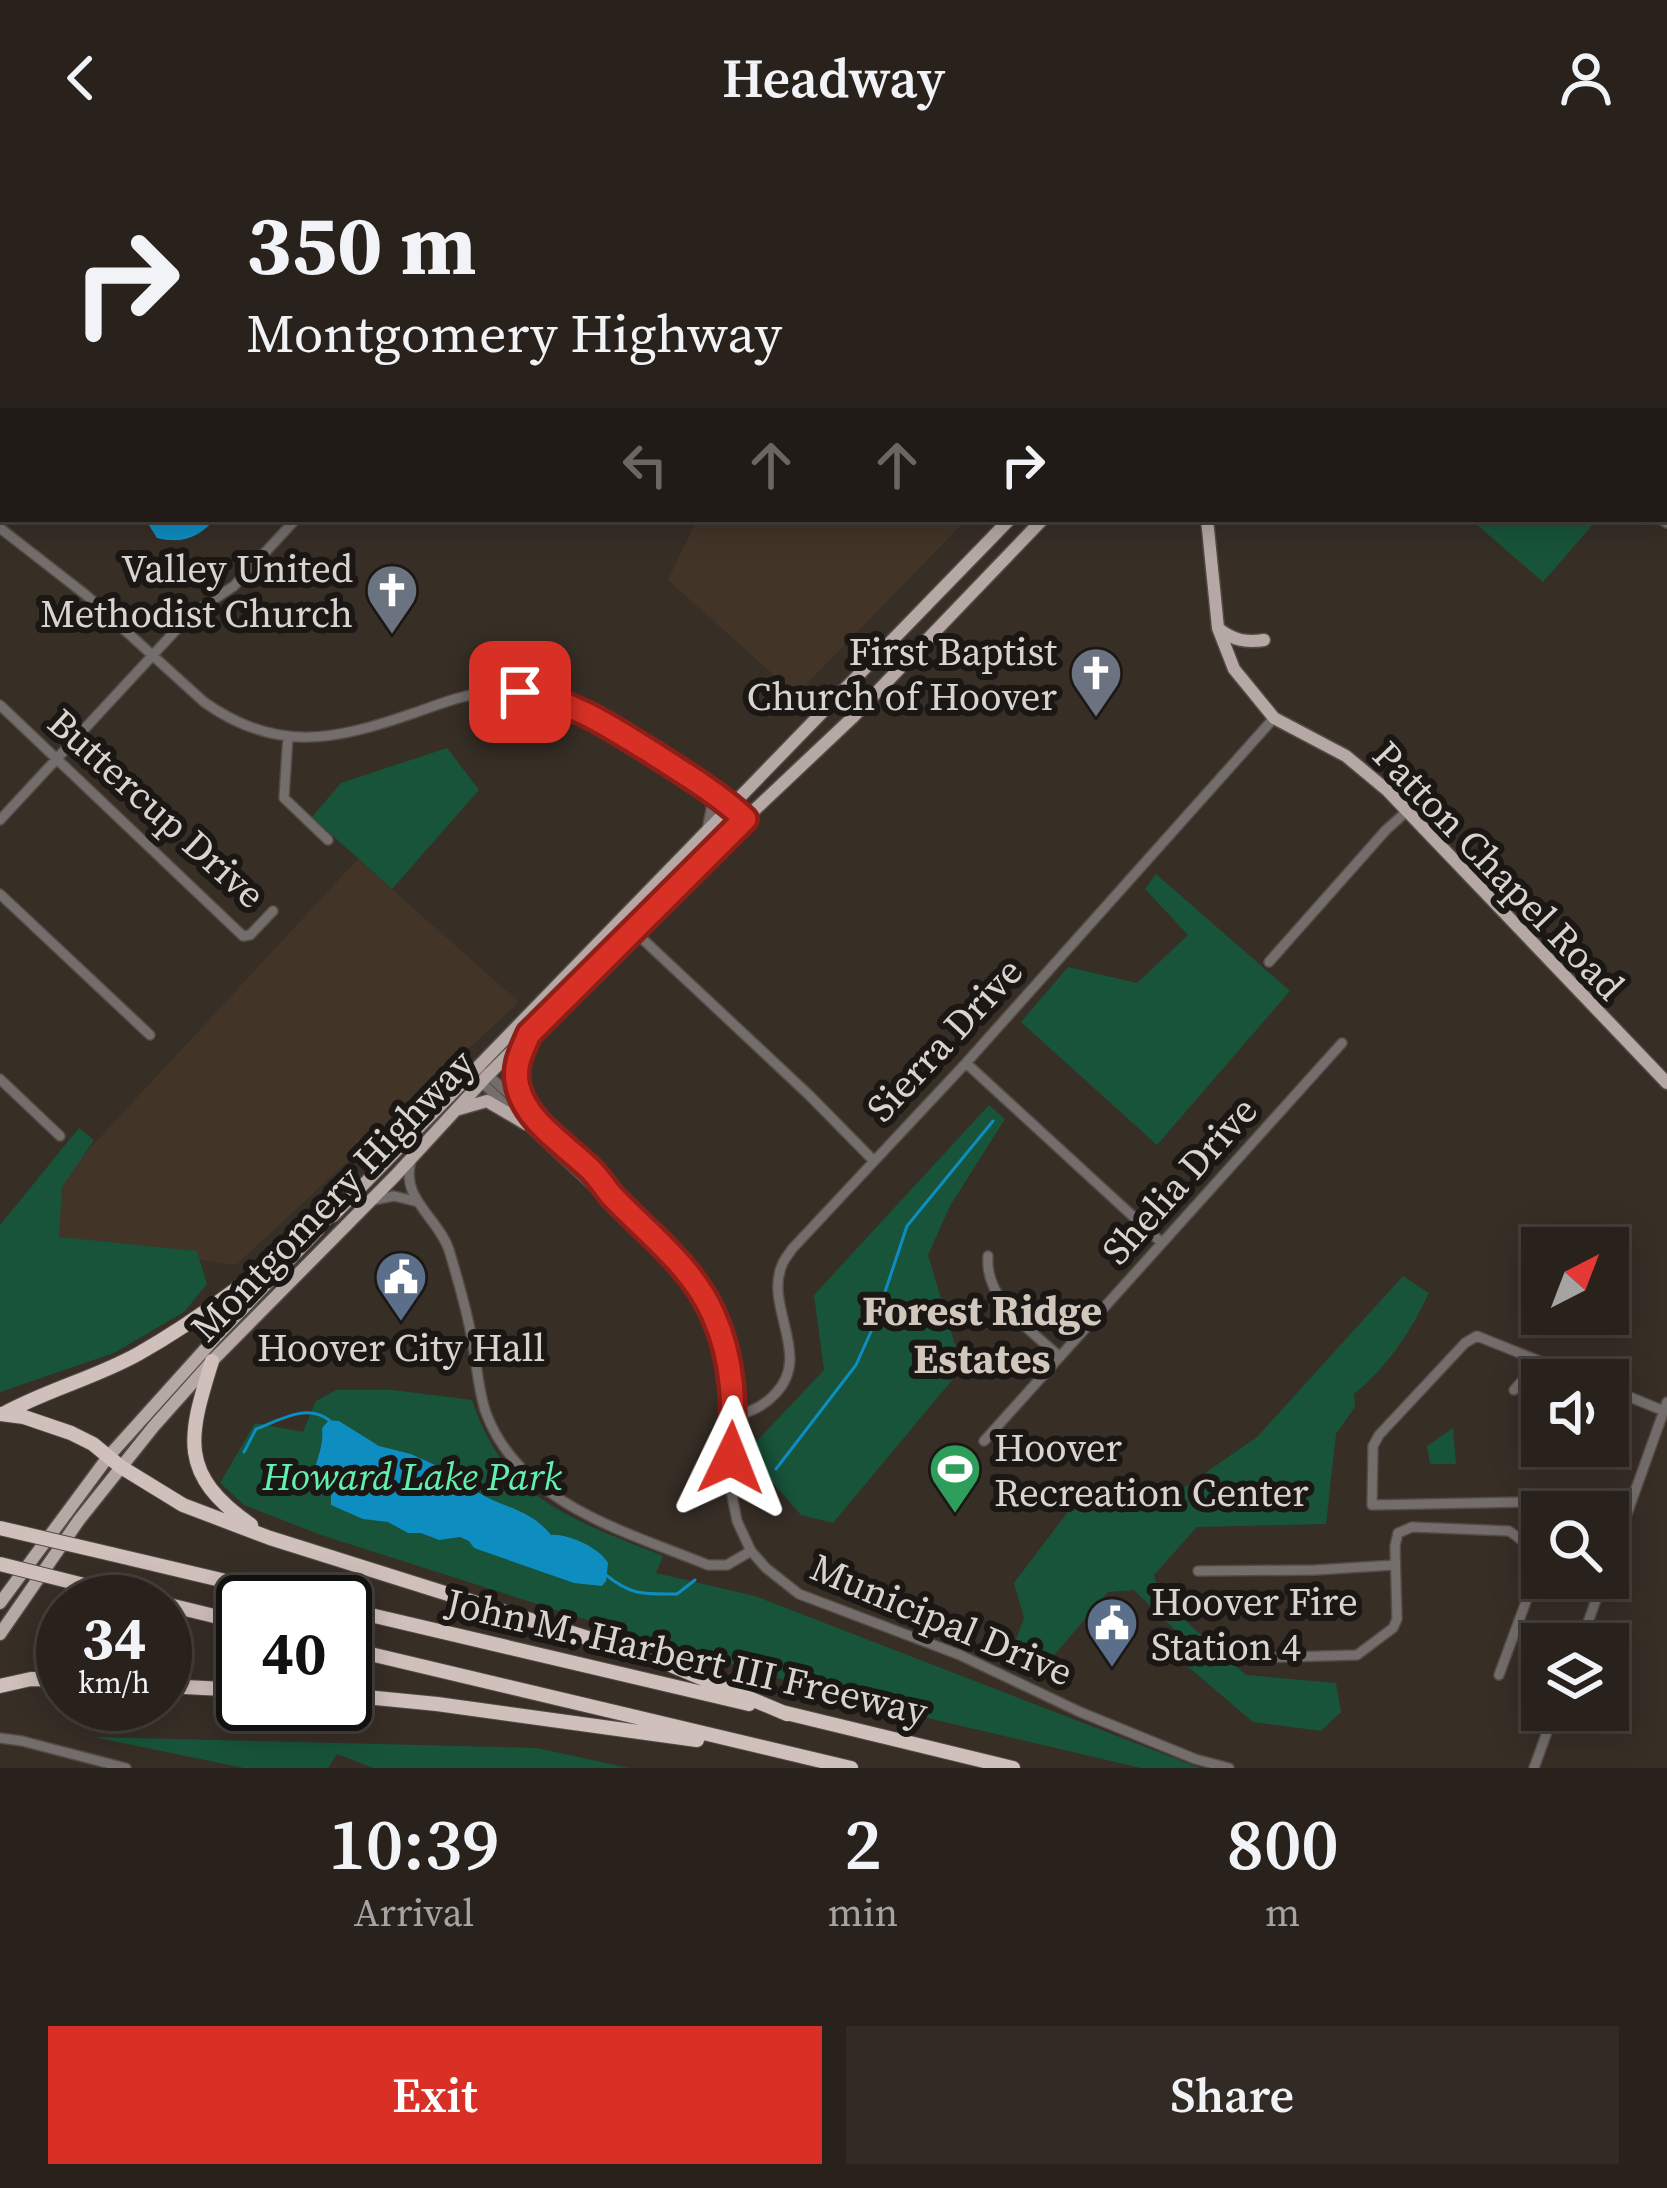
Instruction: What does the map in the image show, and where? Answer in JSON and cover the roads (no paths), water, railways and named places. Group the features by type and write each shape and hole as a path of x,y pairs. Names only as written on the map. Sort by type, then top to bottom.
{"highway":[{"path":"2,1414 116,1365 176,1332 340,1208"},
{"path":"212,1361 193,1427 204,1482 228,1509 270,1538"},
{"path":"2,1414 37,1420 93,1444 183,1505 270,1538 661,1660 788,1714"},
{"path":"0,1528 216,1579"},
{"path":"0,1564 44,1575"},
{"name":"John M. Harbert III Freeway","path":"372,1615 1013,1768"},
{"name":"John M. Harbert III Freeway","path":"372,1654 850,1768"},
{"path":"0,1686 36,1679"},
{"path":"372,1698 778,1751"}],"main road":[{"name":"Montgomery Highway","path":"0,1603 108,1457 216,1337 1007,522"},
{"name":"Montgomery Highway","path":"0,1634 79,1520 212,1361 484,1079 852,718 1040,522"},
{"name":"Patton Chapel Road","path":"1207,522 1218,628 1234,668 1274,718 1346,756 1388,791 1667,1083"},
{"path":"1218,628 1240,640 1264,640"},
{"path":"528,1119 515,1071 529,1034"},
{"path":"453,1112 487,1101 528,1119"}],"street":[{"path":"0,820 190,615 234,586 293,522"},
{"path":"0,528 86,595 219,712 250,727 312,738 356,733 469,696 540,695 580,710 703,784 745,819"},
{"name":"Buttercup Drive","path":"0,705 243,936 250,935 273,911"},
{"name":"Sierra Drive","path":"733,1416 749,1413 772,1397 786,1375 790,1348 778,1293 781,1267 792,1249 966,1063 1274,718"},
{"path":"288,736 284,798 328,840"},
{"path":"703,784 712,806 706,832"},
{"path":"1269,962 1406,812"},
{"path":"0,894 150,1035"},
{"path":"617,925 634,932 873,1160"},
{"name":"Shelia Drive","path":"984,1441 1342,1043"},
{"path":"966,1063 1162,1244"},
{"name":"Municipal Drive","path":"471,1070 595,1173 687,1271 706,1302 729,1361 730,1485 737,1521 751,1551 766,1568 799,1594 959,1654 1080,1712 1229,1768"},
{"path":"0,1079 60,1136"},
{"path":"412,1156 407,1177 418,1202 446,1241 463,1298 484,1408 508,1454 537,1484 589,1516 700,1562 727,1565 751,1551"},
{"path":"368,1202 394,1196 418,1202"},
{"path":"988,1256 988,1274 996,1295 1060,1357"},
{"path":"1521,1502 1372,1505 1373,1446 1378,1435 1477,1336 1535,1359"},
{"path":"1514,1390 1521,1382"},
{"path":"1629,1395 1666,1406 1629,1507"},
{"path":"1250,1658 1357,1655 1393,1628 1398,1533 1412,1527 1509,1532 1521,1539"},
{"path":"1198,1571 1395,1565"},
{"path":"1499,1675 1528,1599"},
{"path":"1588,1623 1597,1599"},
{"path":"1534,1768 1547,1731"},
{"path":"0,1738 126,1768"}],"water":[{"path":"147,522 212,522 189,538 157,538"},
{"path":"329,1420 339,1421 379,1446 448,1471 443,1482 452,1481 467,1490 470,1486 532,1518 551,1535 591,1547 608,1563 606,1581 602,1586 574,1583 474,1548 460,1537 439,1540 408,1533 331,1505 331,1495 316,1495 314,1486 322,1428"}],"waterway":[{"path":"776,1469 856,1365 907,1226 993,1121"},
{"path":"244,1452 256,1429 284,1418 312,1413 329,1420"},
{"path":"606,1575 623,1587 647,1594 677,1594 695,1580"}],"place":[{"name":"Valley United Methodist Church","path":"392,636"},
{"name":"First Baptist Church of Hoover","path":"1096,719"},
{"name":"Hoover City Hall","path":"401,1323"},
{"name":"Hoover Recreation Center","path":"955,1515"},
{"name":"Hoover Fire Station 4","path":"1112,1669"}],"district":[{"name":"Forest Ridge Estates","path":"982,1334"}],"park label":[{"name":"Howard Lake Park","path":"412,1476"}]}
